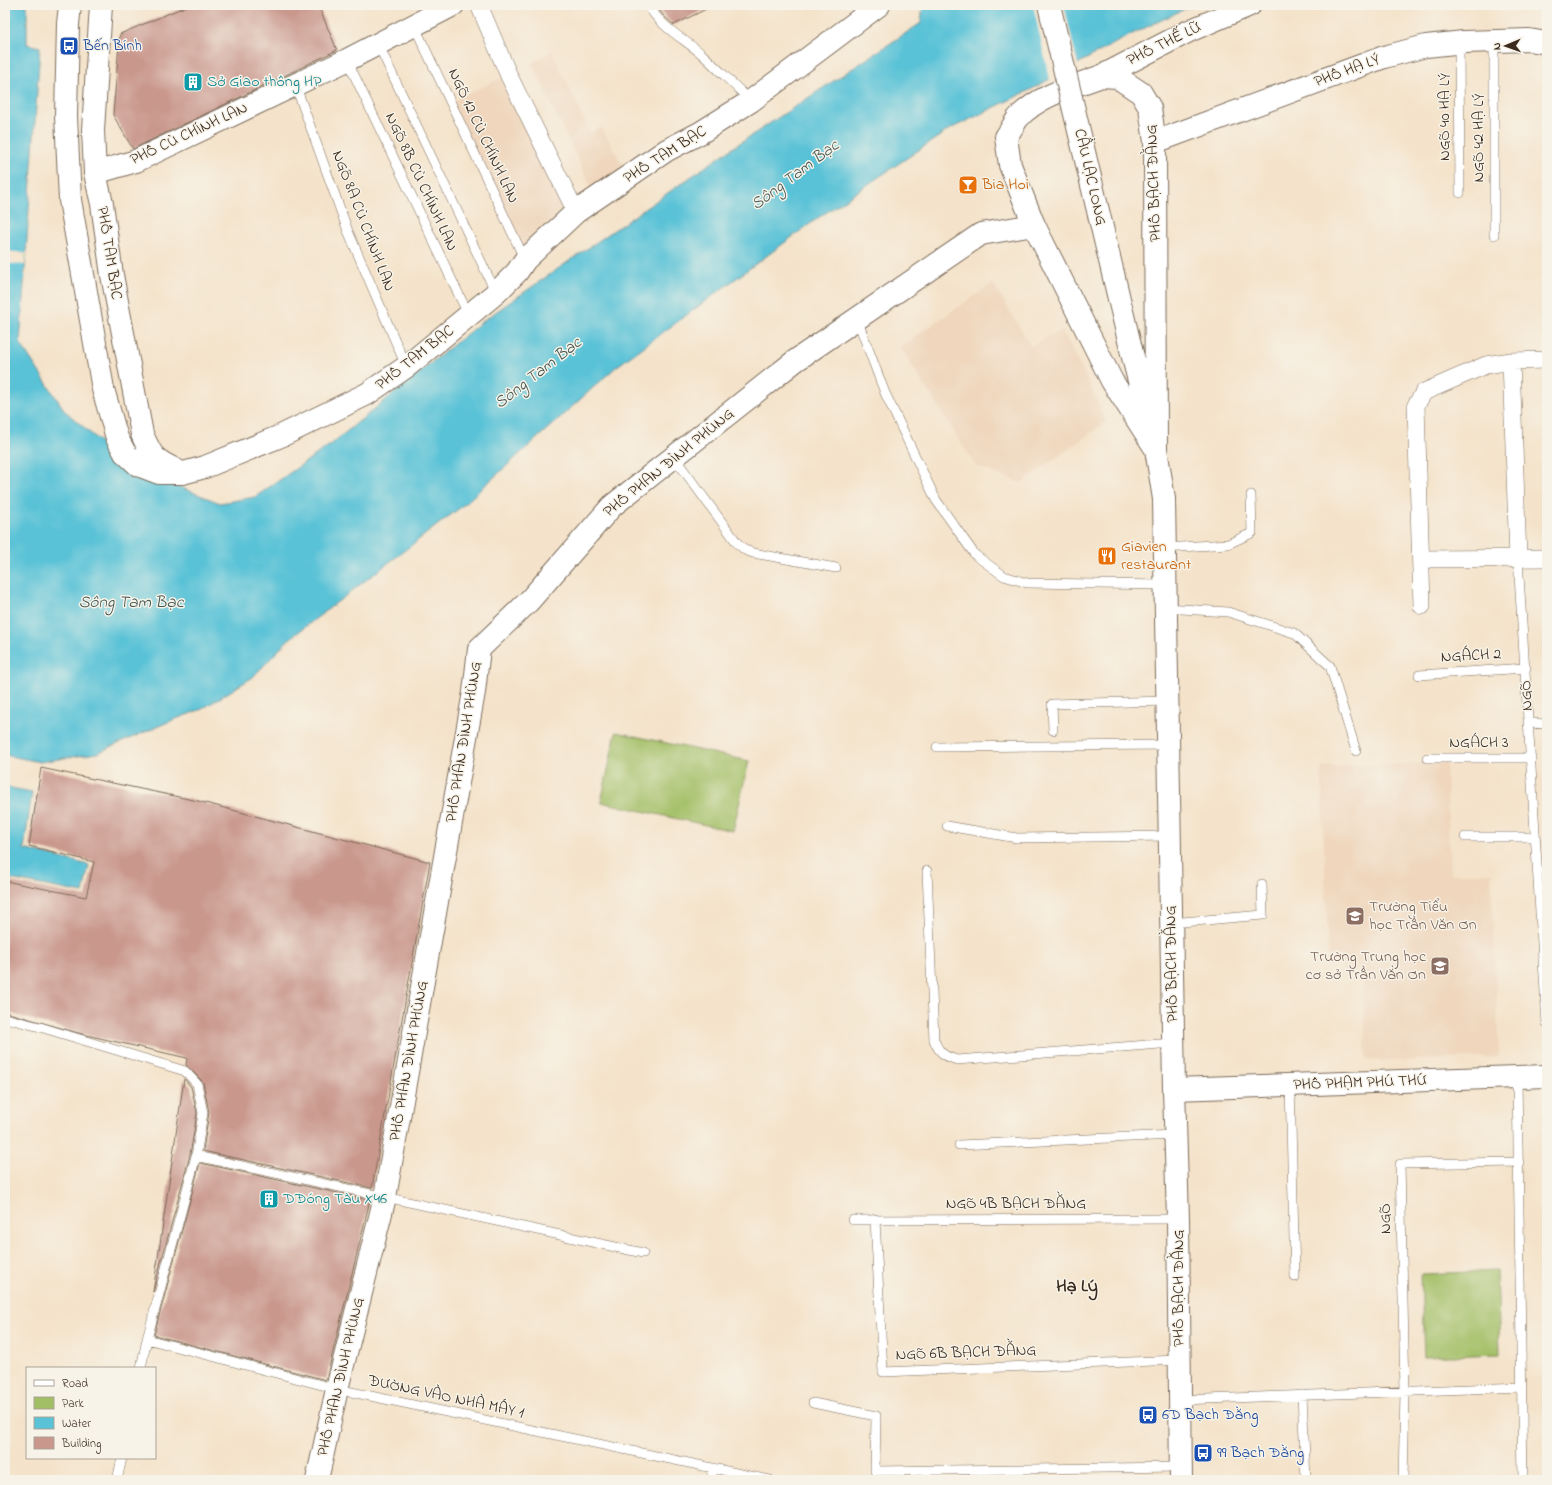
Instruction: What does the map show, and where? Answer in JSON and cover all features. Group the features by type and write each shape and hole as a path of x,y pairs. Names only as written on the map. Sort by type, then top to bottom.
{"main road":[{"path":"70,5 68,24 66,116 70,200 103,389 117,438 125,453 138,465 159,473 183,473"},
{"name":"PHỐ TAM BẠC","path":"101,5 93,130 95,173 102,204 113,283 142,434 150,452 159,462 183,473 205,467 283,435 367,394 406,366 496,293 517,272 525,260 576,212 667,150 700,134 751,101 878,5"},
{"name":"PHỐ CÙ CHÍNH LAN","path":"95,173 136,161 347,60 453,5"},
{"name":"CẦU LẠC LONG","path":"1049,5 1131,349"},
{"name":"PHỐ THẾ LỮ","path":"1102,76 1189,31 1250,5"},
{"name":"PHỐ HẠ LÝ","path":"1156,142 1384,57 1426,46 1494,40 1528,40 1547,43"},
{"name":"PHỐ BẠCH ĐẰNG","path":"1102,76 1117,77 1141,93 1150,108 1156,142 1156,449 1112,381 1034,225 1010,165 1006,136 1019,118 1037,102 1063,90 1102,76"},
{"name":"PHỐ PHAN ĐÌNH PHÙNG","path":"317,1480 337,1389 385,1197 473,700 479,648 529,601 612,506 795,361 981,234 1034,225"},
{"name":"PHỐ BẠCH ĐẰNG","path":"1131,349 1156,449 1164,498 1173,1043 1178,1219 1181,1474"},
{"name":"PHỐ PHẠM PHÚ THỨ","path":"1174,1089 1547,1076"}],"street":[{"path":"479,5 508,76 576,212"},
{"path":"1422,606 1422,560 1416,405 1424,392 1486,365 1511,361 1547,360"},
{"path":"1511,361 1518,559"},
{"path":"1422,560 1547,558"}],"lane":[{"path":"648,5 654,15 678,38 703,55 751,101"},
{"name":"NGÕ 12 CÙ CHÍNH LAN","path":"414,25 525,260"},
{"name":"NGÕ 42 HẠ LÝ","path":"1494,40 1494,235"},
{"name":"NGÕ 40 HẠ LÝ","path":"1459,42 1460,193"},
{"path":"378,44 496,293"},
{"name":"NGÕ 8B CÙ CHÍNH LAN","path":"347,60 469,316"},
{"name":"NGÕ 8A CÙ CHÍNH LAN","path":"295,84 348,231 406,366"},
{"path":"857,319 888,400 936,500 975,555 1004,576 1027,583 1166,585"},
{"path":"674,457 738,544 745,550 752,553 836,568"},
{"path":"1165,548 1228,544 1252,533 1251,495"},
{"name":"NGÕ","path":"1518,559 1547,1024"},
{"path":"1166,608 1228,612 1294,633 1330,666 1356,751"},
{"name":"NGÁCH 2","path":"1419,675 1526,668"},
{"path":"1052,730 1052,704 1168,701"},
{"path":"1529,723 1547,724"},
{"path":"937,747 1168,745"},
{"name":"NGÁCH 3","path":"1427,758 1531,758"},
{"path":"947,826 1017,838 1170,836"},
{"path":"1465,837 1536,837"},
{"path":"927,871 934,1040 938,1050 947,1057 958,1060 1173,1043"},
{"path":"1171,923 1263,915 1262,884"},
{"path":"5,1018 40,1027 185,1071 197,1084 203,1113 196,1156 146,1340 140,1367"},
{"path":"1517,1077 1523,1480"},
{"path":"1290,1085 1295,1277"},
{"path":"959,1145 1175,1135"},
{"path":"196,1156 643,1253"},
{"name":"NGÕ","path":"1403,1480 1405,1392 1400,1164 1519,1162"},
{"name":"NGÕ 6B BẠCH ĐẰNG","path":"875,1219 883,1372 1179,1360"},
{"name":"NGÕ 4B BẠCH ĐẰNG","path":"853,1220 1178,1219"},
{"name":"ĐƯỜNG VÀO NHÀ MÁY 1","path":"146,1340 337,1389 770,1480"},
{"path":"1181,1400 1522,1388"},
{"path":"1302,1395 1306,1480"},
{"path":"813,1403 876,1416 875,1471 1181,1474"},
{"path":"117,1480 122,1459"},
{"path":"711,1480 713,1468"}],"shaded area":[{"path":"552,51 590,133 601,127 627,172 594,194 532,63"},
{"path":"503,77 563,211 523,252 451,102"},
{"path":"993,283 1031,346 1062,330 1085,375 1106,422 1021,483 976,466 900,347"},
{"path":"1446,763 1450,874 1491,873 1499,1057 1389,1061 1366,1060 1363,972 1342,972 1341,955 1328,956 1321,767"}],"green space":[{"path":"616,732 749,761 733,831 601,802"},
{"path":"1497,1271 1500,1354 1424,1357 1421,1274"}],"water":[{"name":"Sông Tam Bạc","path":"5,5 27,5 27,44 40,47 20,343 65,411 129,467 220,503 255,497 330,445 484,320 737,145 921,23 923,5 1193,5 1130,35 1030,90 950,129 818,218 616,367 461,507 288,640 253,677 202,709 97,753 40,762 5,755"},
{"path":"5,787 32,792 24,849 89,865 83,893 5,878"}],"pier":[{"path":"1033,5 1064,5 1078,65 1050,81"},
{"path":"5,251 26,253 25,265 5,263"}],"building":[{"name":"Sở Giao thông HP","path":"189,5 318,5 337,50 133,149 113,115 120,34"},
{"path":"655,5 714,5 674,25"},
{"name":"DĐóng Tàu X46","path":"41,768 198,801 430,862 372,1188 203,1151 209,1112 203,1082 186,1065 187,1058 82,1034 5,1012 5,881 86,897 94,862 29,846"},
{"path":"184,1079 191,1087 197,1113 190,1155 153,1292"},
{"path":"200,1163 370,1200 326,1380 154,1335"}],"place":[{"name":"Bến Bính","path":"69,46"},
{"name":"Sở Giao thông HP","path":"193,82"},
{"name":"Bia Hoi","path":"968,185"},
{"name":"Giavien restaurant","path":"1107,556"},
{"name":"Trường Tiểu học Trần Văn Ơn","path":"1355,916"},
{"name":"Trường Trung học cơ sở Trần Văn Ơn","path":"1440,966"},
{"name":"DĐóng Tàu X46","path":"269,1199"},
{"name":"6D Bạch Đằng","path":"1148,1415"},
{"name":"99 Bạch Đằng","path":"1203,1453"}],"district":[{"name":"Hạ Lý","path":"1077,1287"}]}
